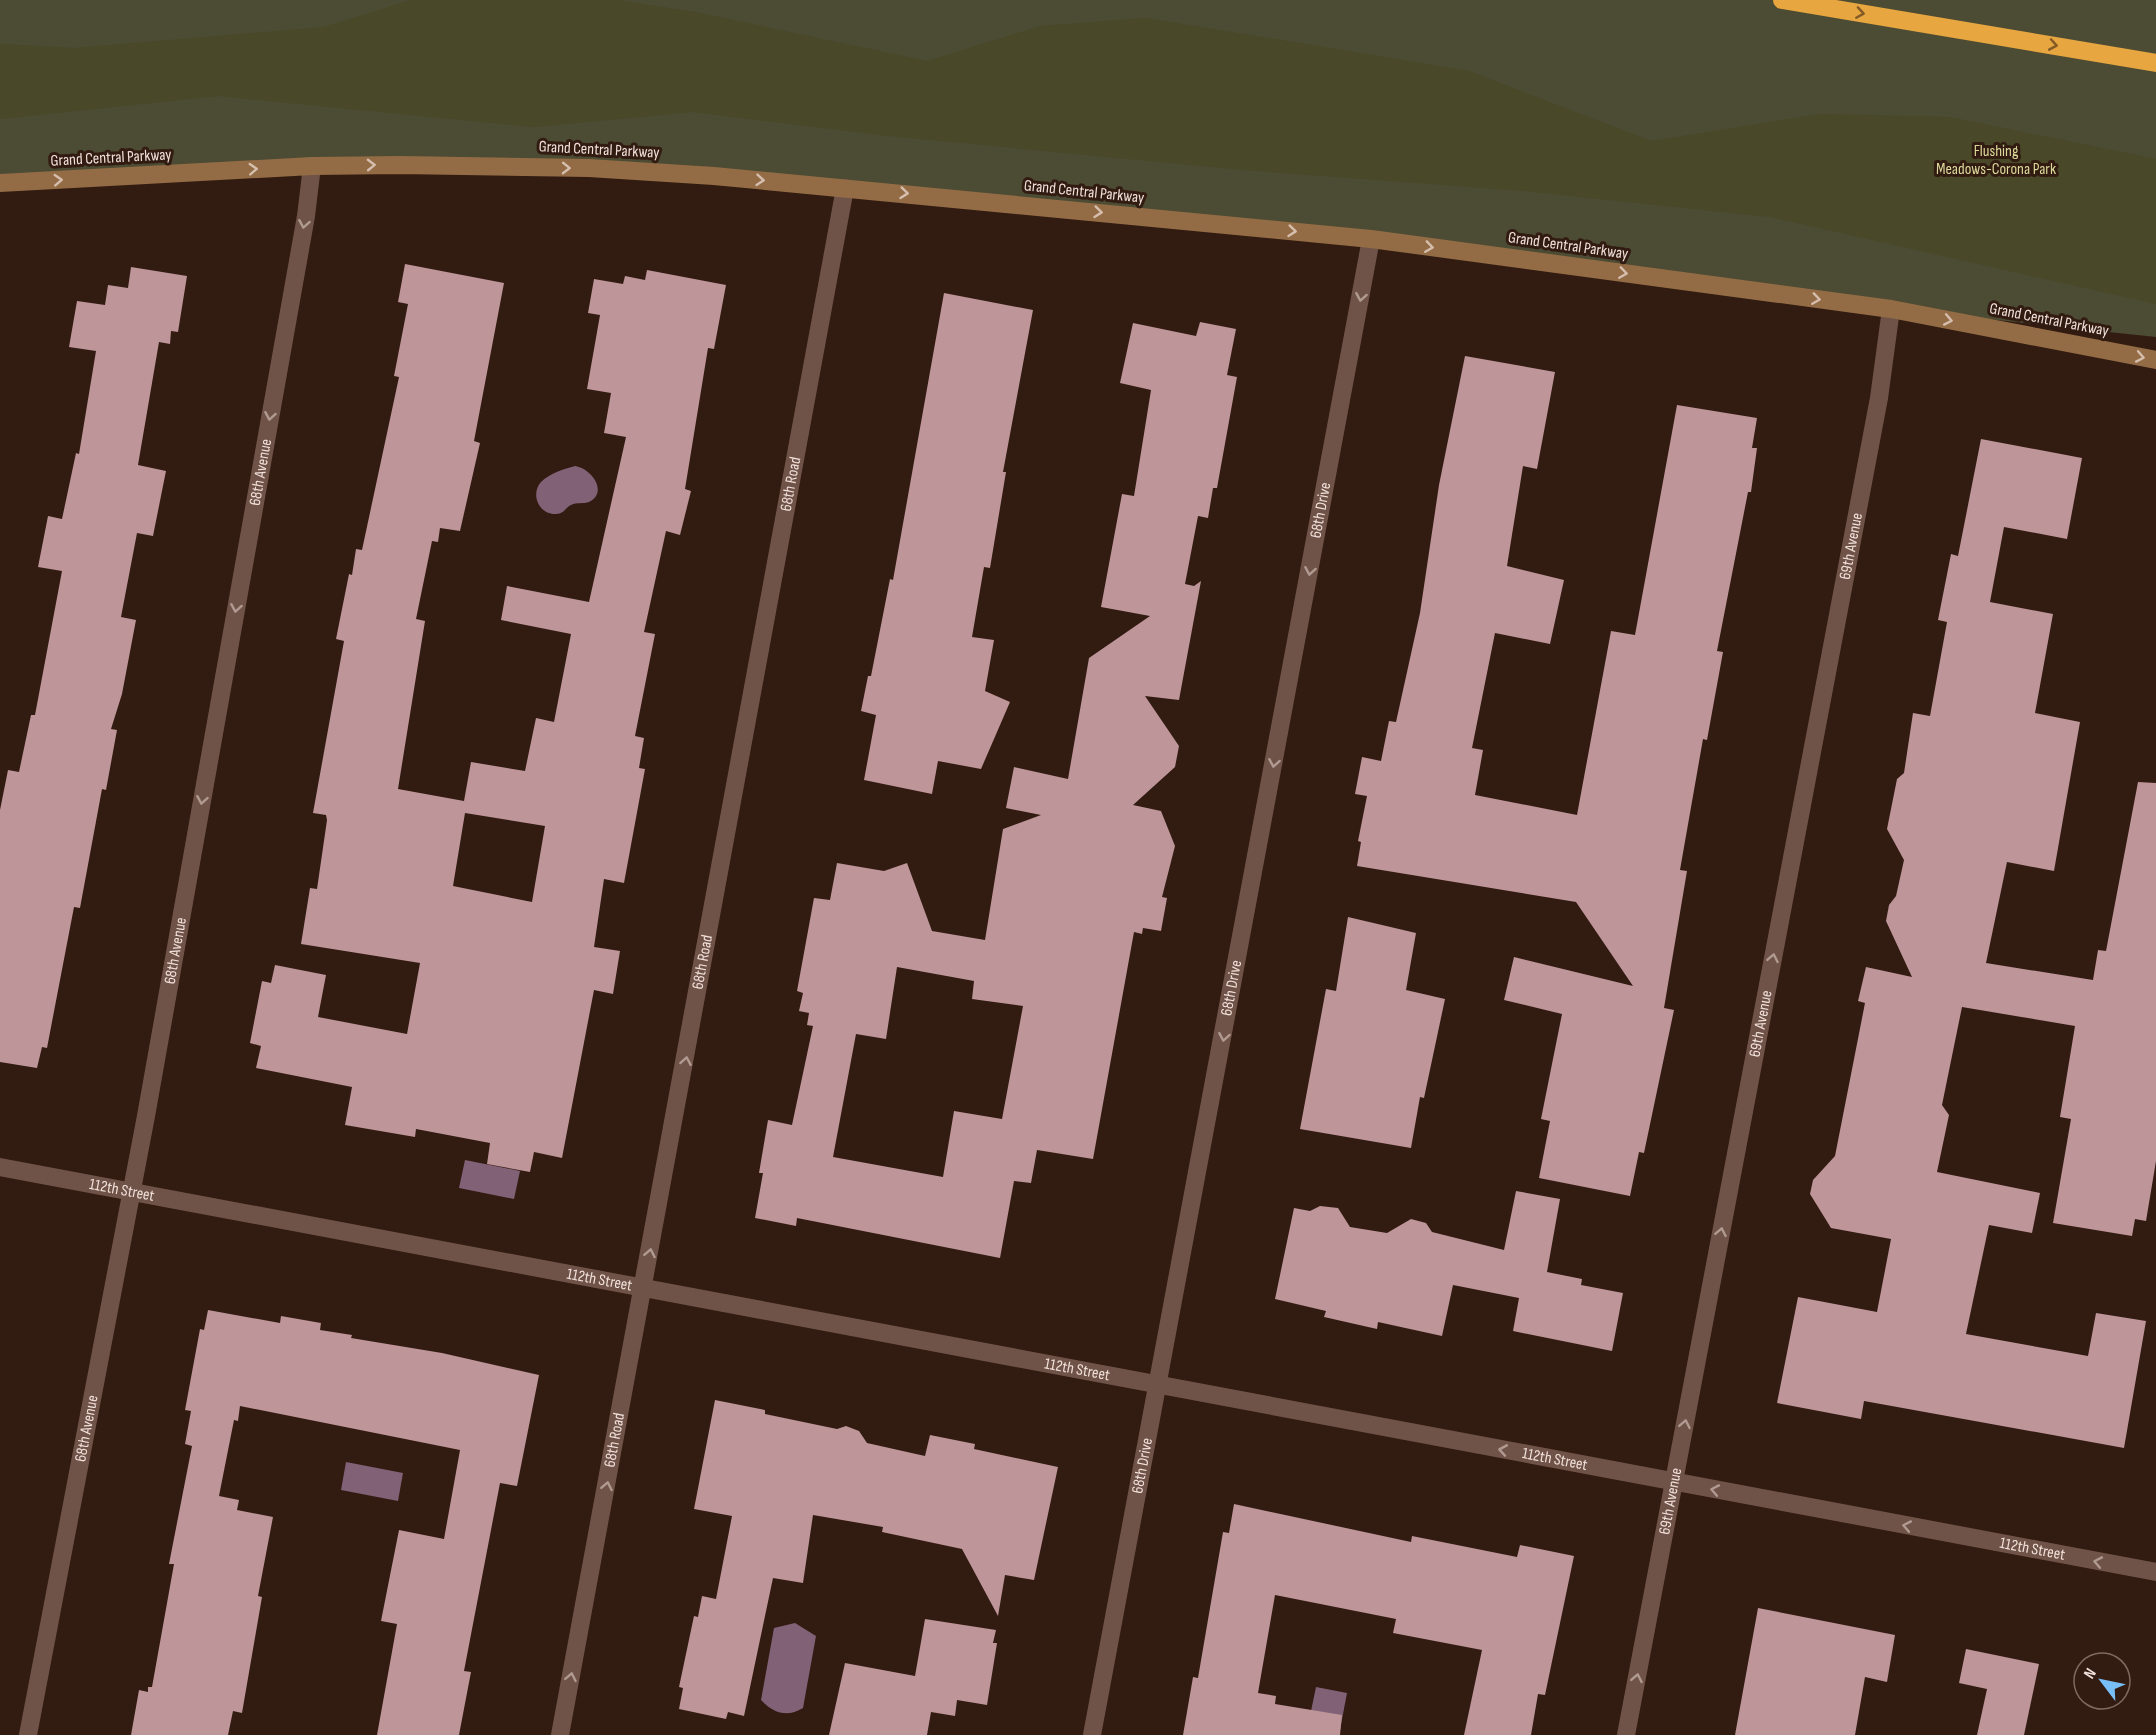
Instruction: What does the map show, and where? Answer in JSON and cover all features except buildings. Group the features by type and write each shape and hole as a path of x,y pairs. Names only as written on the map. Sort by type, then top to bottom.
{"highway":[{"path":"1782,0 2156,63"}],"street":[{"name":"Grand Central Parkway","path":"0,183 312,166 590,168 845,188 1371,239 1891,309 2156,360"},
{"name":"68th Avenue","path":"28,1735 146,1116 277,380 312,166"},
{"name":"68th Road","path":"560,1735 845,188"},
{"name":"68th Drive","path":"1092,1735 1371,239"},
{"name":"69th Avenue","path":"1626,1735 1879,398 1891,309"},
{"name":"112th Street","path":"0,1167 2156,1572"}],"green space":[{"name":"Flushing Meadows-Corona Park","path":"0,0 2156,0 2156,337 1891,309 1371,239 845,188 399,165 0,183"},
{"path":"411,0 617,0 695,12 927,61 1041,26 1146,18 1469,71 1651,141 1821,114 1950,117 2156,159 2156,304 1770,217 1524,191 1244,170 889,136 693,112 534,127 218,96 0,119 0,44 74,48 324,27"}],"shaded area":[{"path":"575,466 582,468 596,482 598,487 595,498 589,502 571,505 559,514 545,511 536,498 541,482 553,474"},
{"path":"465,1160 520,1171 514,1199 459,1188"},
{"path":"346,1462 403,1473 398,1501 341,1490"},
{"path":"795,1623 816,1636 803,1708 791,1713 780,1713 761,1700 774,1628"},
{"path":"1316,1687 1347,1693 1339,1735 1306,1735"}]}
